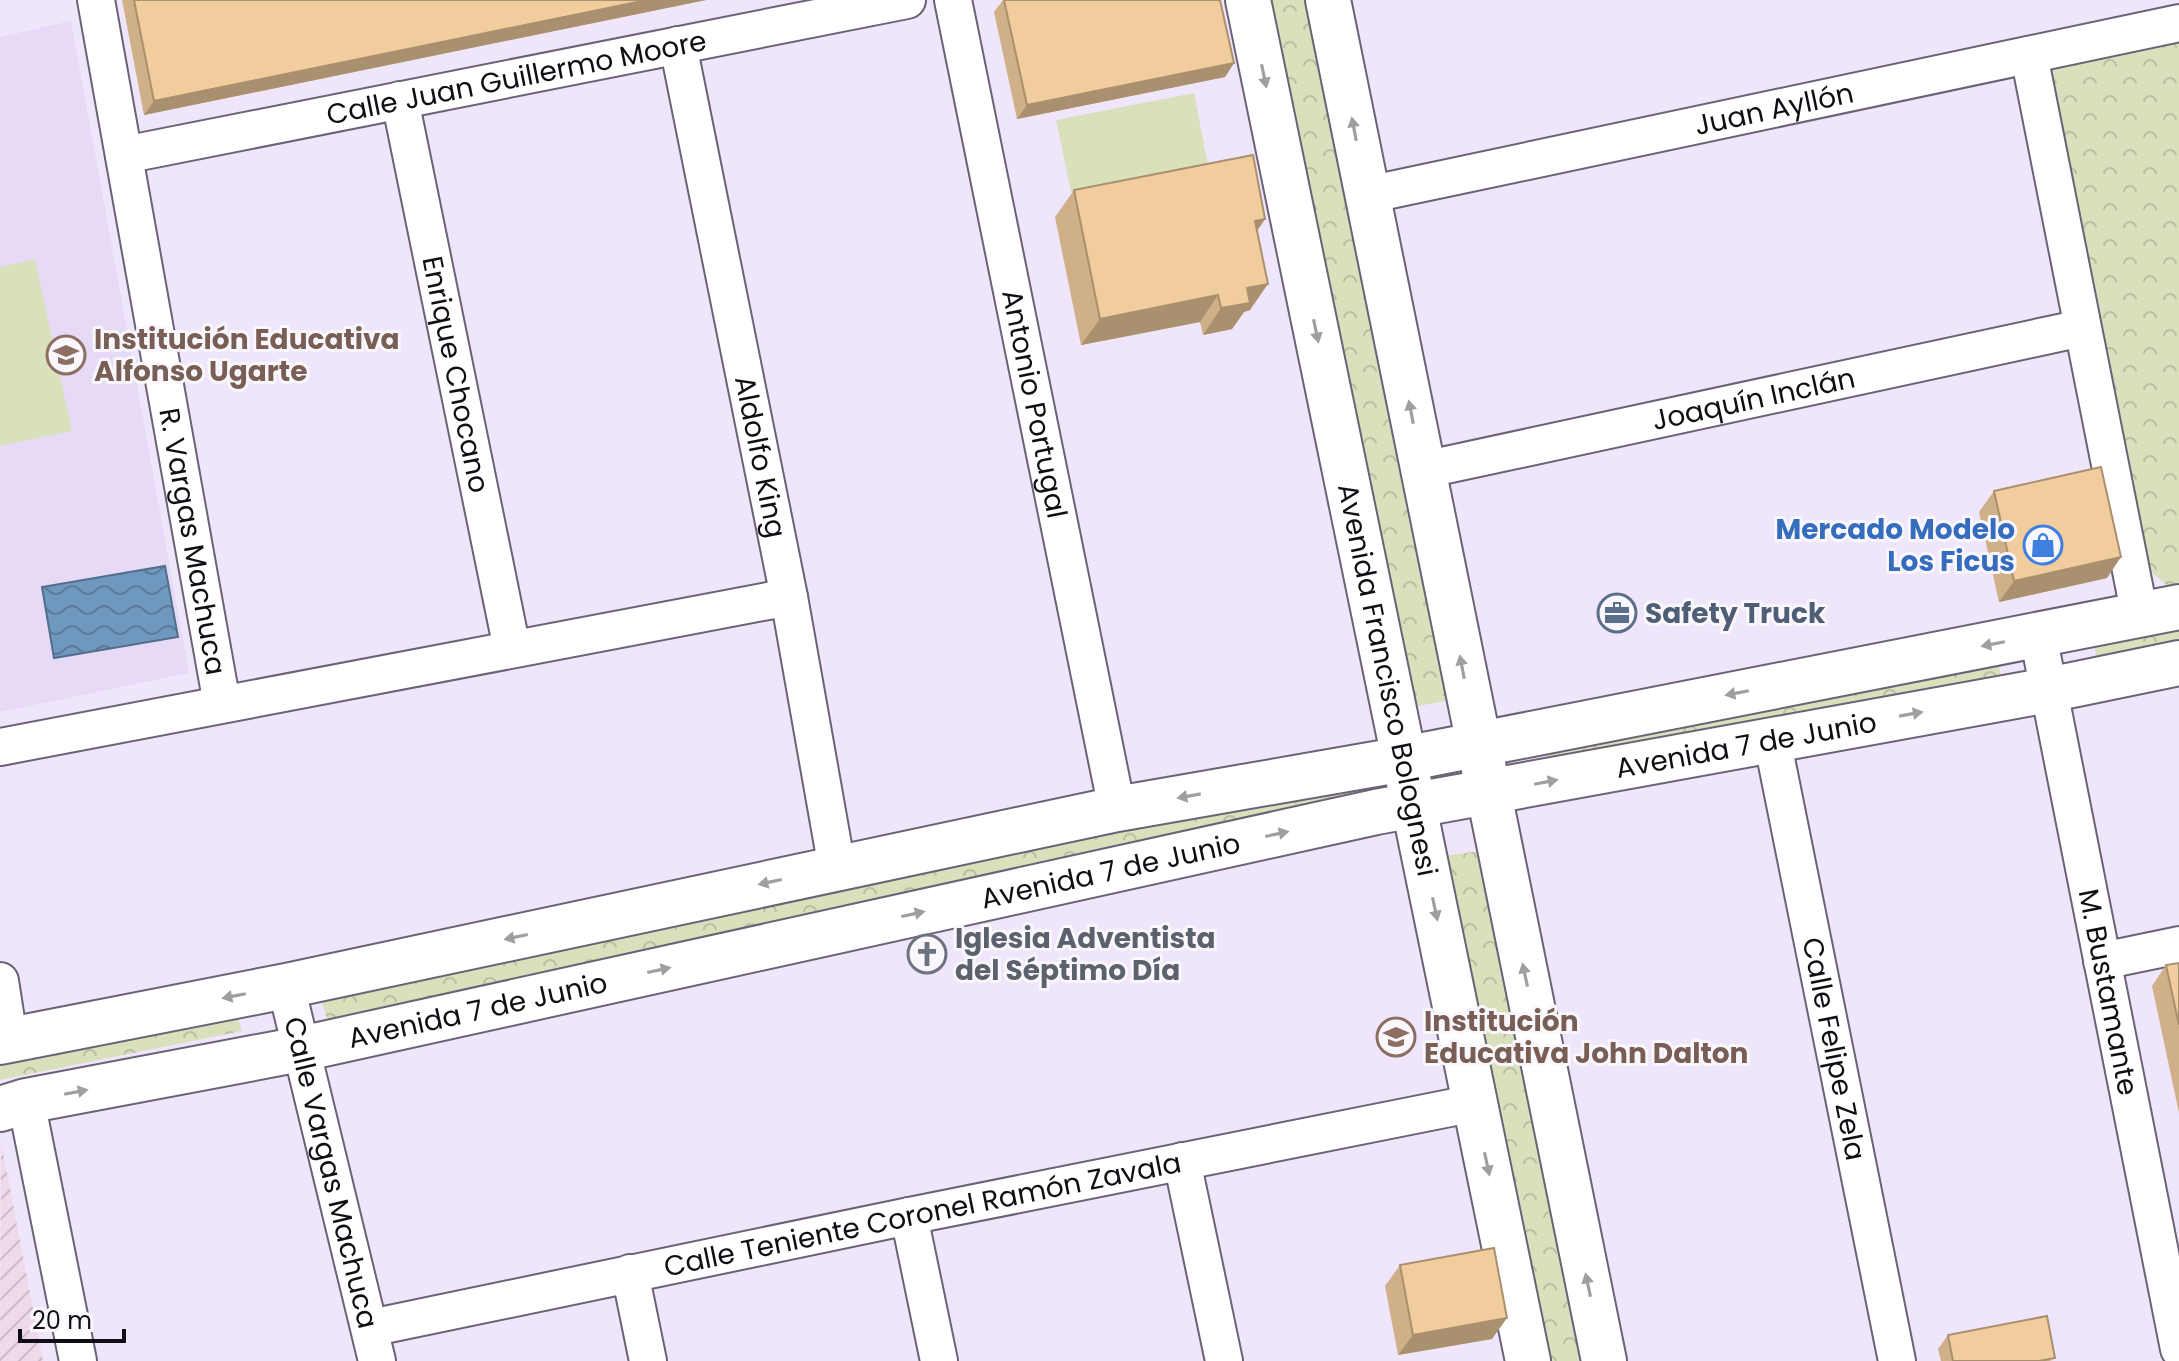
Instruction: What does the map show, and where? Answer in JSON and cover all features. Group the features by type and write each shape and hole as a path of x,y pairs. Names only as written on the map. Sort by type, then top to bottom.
{"street":[{"name":"R. Vargas Machuca","path":"96,0 222,704"},
{"name":"Calle Juan Guillermo Moore","path":"124,155 907,0"},
{"name":"Antonio Portugal","path":"953,0 1117,809"},
{"name":"Avenida Francisco Bolognesi","path":"1248,0 1528,1361"},
{"path":"1328,0 1604,1361"},
{"name":"Juan Ayllón","path":"1367,195 2179,23"},
{"name":"Aldolfo King","path":"678,45 789,597 837,868"},
{"path":"2029,55 2082,328 2159,612"},
{"name":"Enrique Chocano","path":"400,100 512,649"},
{"name":"Joaquín Inclán","path":"1423,470 2082,328"},
{"path":"0,747 789,597"},
{"name":"Avenida 7 de Junio","path":"5,1040 286,986 1117,809 1404,759 2159,612"},
{"name":"M. Bustamante","path":"2038,635 2102,961 2168,1236 2179,1349"},
{"name":"Avenida 7 de Junio","path":"13,1105 301,1049 1414,805 1488,794 2179,663"},
{"name":"Calle Felipe Zela","path":"1772,739 1897,1361"},
{"path":"2102,961 2179,945"},
{"path":"0,981 5,1040"},
{"name":"Calle Vargas Machuca","path":"286,986 373,1344"},
{"name":"Calle Teniente Coronel Ramón Zavala","path":"373,1344 630,1273 1475,1103"},
{"path":"13,1105 78,1361"},
{"path":"1182,1161 1224,1361"},
{"path":"909,1216 939,1361"},
{"path":"630,1273 648,1361"}],"shaded area":[{"name":"Institución Educativa Alfonso Ugarte","path":"71,21 189,673 0,712 0,37"},
{"path":"1,1141 43,1361 0,1361"}],"green space":[{"path":"1267,0 1311,0 1456,699 1413,707"},
{"path":"2179,40 2179,587 2171,589 2149,570 2051,64"},
{"path":"1194,93 1208,165 1071,192 1056,120"},
{"path":"35,259 72,431 0,446 0,267"},
{"path":"2179,619 2179,643 2097,659 2092,637"},
{"path":"1996,656 2002,678 1550,769 1545,745"},
{"path":"1348,782 1355,806 335,1025 327,1018 322,1003 327,996"},
{"path":"1488,850 1591,1361 1544,1361 1443,856"},
{"path":"235,1009 242,1031 0,1080 0,1058"}],"water":[{"path":"165,566 178,637 54,658 42,587"}],"building":[{"path":"134,0 647,0 154,101"},
{"path":"1004,0 1220,0 1234,63 1027,105"},
{"path":"1253,155 1265,219 1255,221 1268,284 1247,288 1250,303 1221,308 1218,295 1100,319 1074,190"},
{"name":"Mercado Modelo Los Ficus","path":"2101,467 2121,557 2014,581 1994,491"},
{"path":"2179,963 2179,1025 2166,965"},
{"path":"1494,1248 1507,1318 1413,1335 1400,1265"},
{"path":"2047,1316 2055,1358 2039,1361 1953,1361 1948,1335"}],"place":[{"name":"Institución Educativa Alfonso Ugarte","path":"66,355"},
{"name":"Mercado Modelo Los Ficus","path":"2043,545"},
{"name":"Safety Truck","path":"1617,613"},
{"name":"Iglesia Adventista del Séptimo Día","path":"927,954"},
{"name":"Institución Educativa John Dalton","path":"1396,1037"}]}
